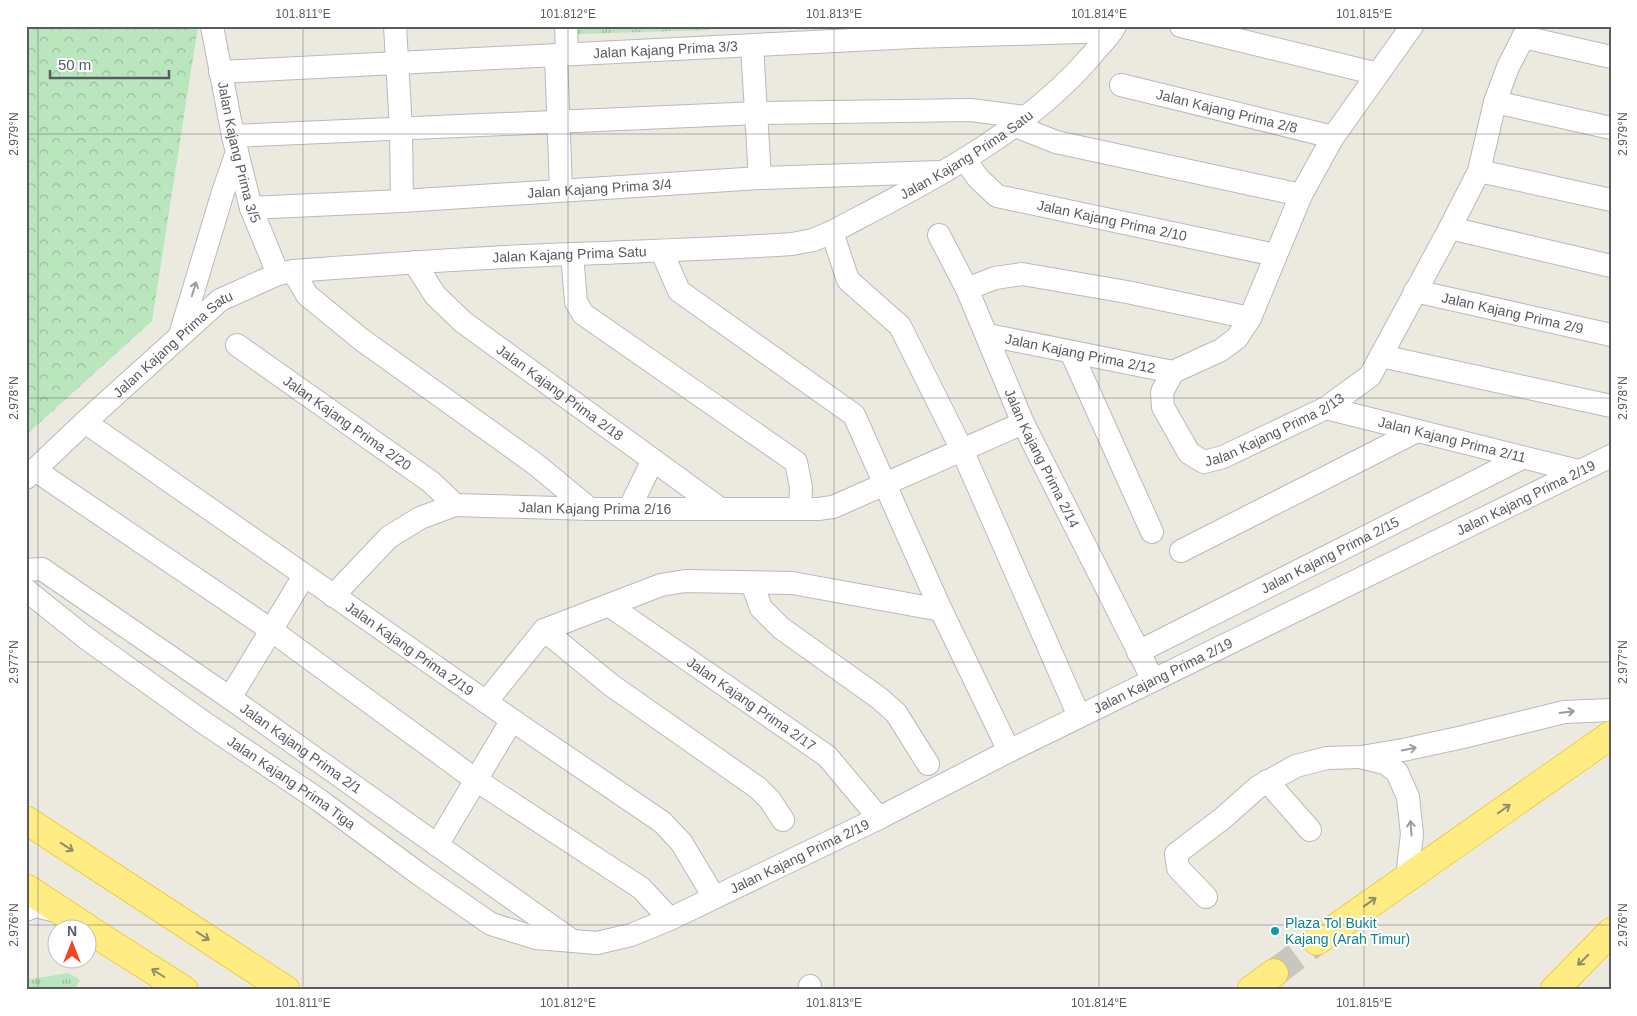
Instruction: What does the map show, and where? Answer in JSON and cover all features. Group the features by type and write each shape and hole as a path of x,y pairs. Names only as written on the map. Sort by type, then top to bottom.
{"highway":[{"path":"1316,941 1611,734"},
{"path":"26,820 286,990"},
{"path":"26,888 71,918"},
{"path":"1554,990 1611,932"},
{"path":"98,936 184,990"},
{"path":"1251,990 1274,973"}],"street":[{"name":"Jalan Kajang Prima 3/5","path":"212,26 235,144 252,208 286,272 308,295 362,340 534,463 590,509"},
{"path":"395,26 401,129 402,201"},
{"path":"560,190 558,123 562,55 566,26"},
{"path":"1182,26 1378,74"},
{"path":"1173,372 1221,350 1237,338 1250,318 1301,195 1333,136 1412,26"},
{"name":"Jalan Kajang Prima 3/3","path":"220,72 562,55 728,36 752,46 913,32 1114,29"},
{"name":"Jalan Kajang Prima Satu","path":"31,474 85,422 220,300 286,272 414,262 572,254 662,252 792,244 813,240 832,232 956,166 1019,121 1076,74 1114,29"},
{"path":"1526,32 1611,57"},
{"name":"Jalan Kajang Prima 2/13","path":"1173,372 1162,392 1163,407 1189,453 1204,462 1223,457 1326,408 1370,376 1479,171 1495,102 1508,67 1526,32"},
{"path":"752,46 760,178"},
{"name":"Jalan Kajang Prima 2/8","path":"1121,85 1333,136"},
{"path":"1495,102 1611,128"},
{"path":"180,336 223,192 235,144 401,129 757,113 971,110 1019,121 1056,142 1301,195"},
{"name":"Jalan Kajang Prima 3/4","path":"252,208 402,201 956,166"},
{"name":"Jalan Kajang Prima 2/10","path":"956,166 978,178 997,196 1275,255"},
{"path":"1479,171 1611,200"},
{"path":"1450,228 1611,266"},
{"path":"832,232 848,280 900,326 962,450 1079,716"},
{"name":"Jalan Kajang Prima 2/14","path":"938,235 968,289 1023,423 1153,680"},
{"path":"662,252 679,291 854,415 942,610 1009,751"},
{"path":"572,254 576,302 583,314 796,462 801,487 800,509"},
{"name":"Jalan Kajang Prima 2/18","path":"414,262 435,295 463,322 719,508"},
{"path":"968,289 995,278 1022,274 1127,292 1250,318"},
{"name":"Jalan Kajang Prima 2/9","path":"1415,291 1611,335"},
{"name":"Jalan Kajang Prima 2/12","path":"988,335 1173,372"},
{"name":"Jalan Kajang Prima 2/20","path":"237,345 430,482 456,505"},
{"path":"1071,352 1152,532"},
{"path":"1381,356 1611,406"},
{"name":"Jalan Kajang Prima 2/11","path":"1326,408 1578,471"},
{"name":"Jalan Kajang Prima 2/19","path":"85,422 304,576 662,822 681,842 714,897"},
{"name":"Jalan Kajang Prima 2/16","path":"333,596 389,537 420,518 456,505 590,509 818,509 833,507 1023,423"},
{"path":"1181,551 1417,431"},
{"name":"Jalan Kajang Prima 2/19","path":"571,941 597,943 631,935 670,919 879,818 1079,716 1611,456"},
{"name":"Jalan Kajang Prima 2/15","path":"1138,652 1522,458"},
{"path":"630,509 653,460"},
{"path":"31,474 271,630 476,780 641,888 670,919"},
{"name":"Jalan Kajang Prima 2/1","path":"26,570 42,569 230,698 571,941"},
{"path":"230,698 304,576"},
{"path":"486,702 544,630 660,585 685,581 792,583 942,610"},
{"path":"752,583 761,608 781,628 879,698 896,713 928,764"},
{"name":"Jalan Kajang Prima Tiga","path":"26,590 86,638 203,722 319,800 419,874 491,924 536,938 571,941"},
{"name":"Jalan Kajang Prima 2/17","path":"610,606 827,756 879,818"},
{"path":"544,630 611,685 758,788 770,800 783,820"},
{"path":"1206,898 1178,868 1176,854 1223,818 1258,787 1296,766 1327,758 1361,757 1463,737 1564,712 1611,710"},
{"path":"437,845 512,720"},
{"path":"1361,757 1385,764 1398,772 1408,797 1412,834 1407,876"},
{"path":"1267,781 1310,830"},
{"path":"26,910 35,906 62,912"}],"green space":[{"path":"26,26 198,26 152,321 26,435"},
{"path":"578,26 710,26 710,30 578,34"},
{"path":"68,973 80,980 74,990 26,990 26,980"}],"tunnel":[{"path":"1274,973 1317,941"}],"place":[{"name":"Plaza Tol Bukit Kajang (Arah Timur)","path":"1275,931"}]}
